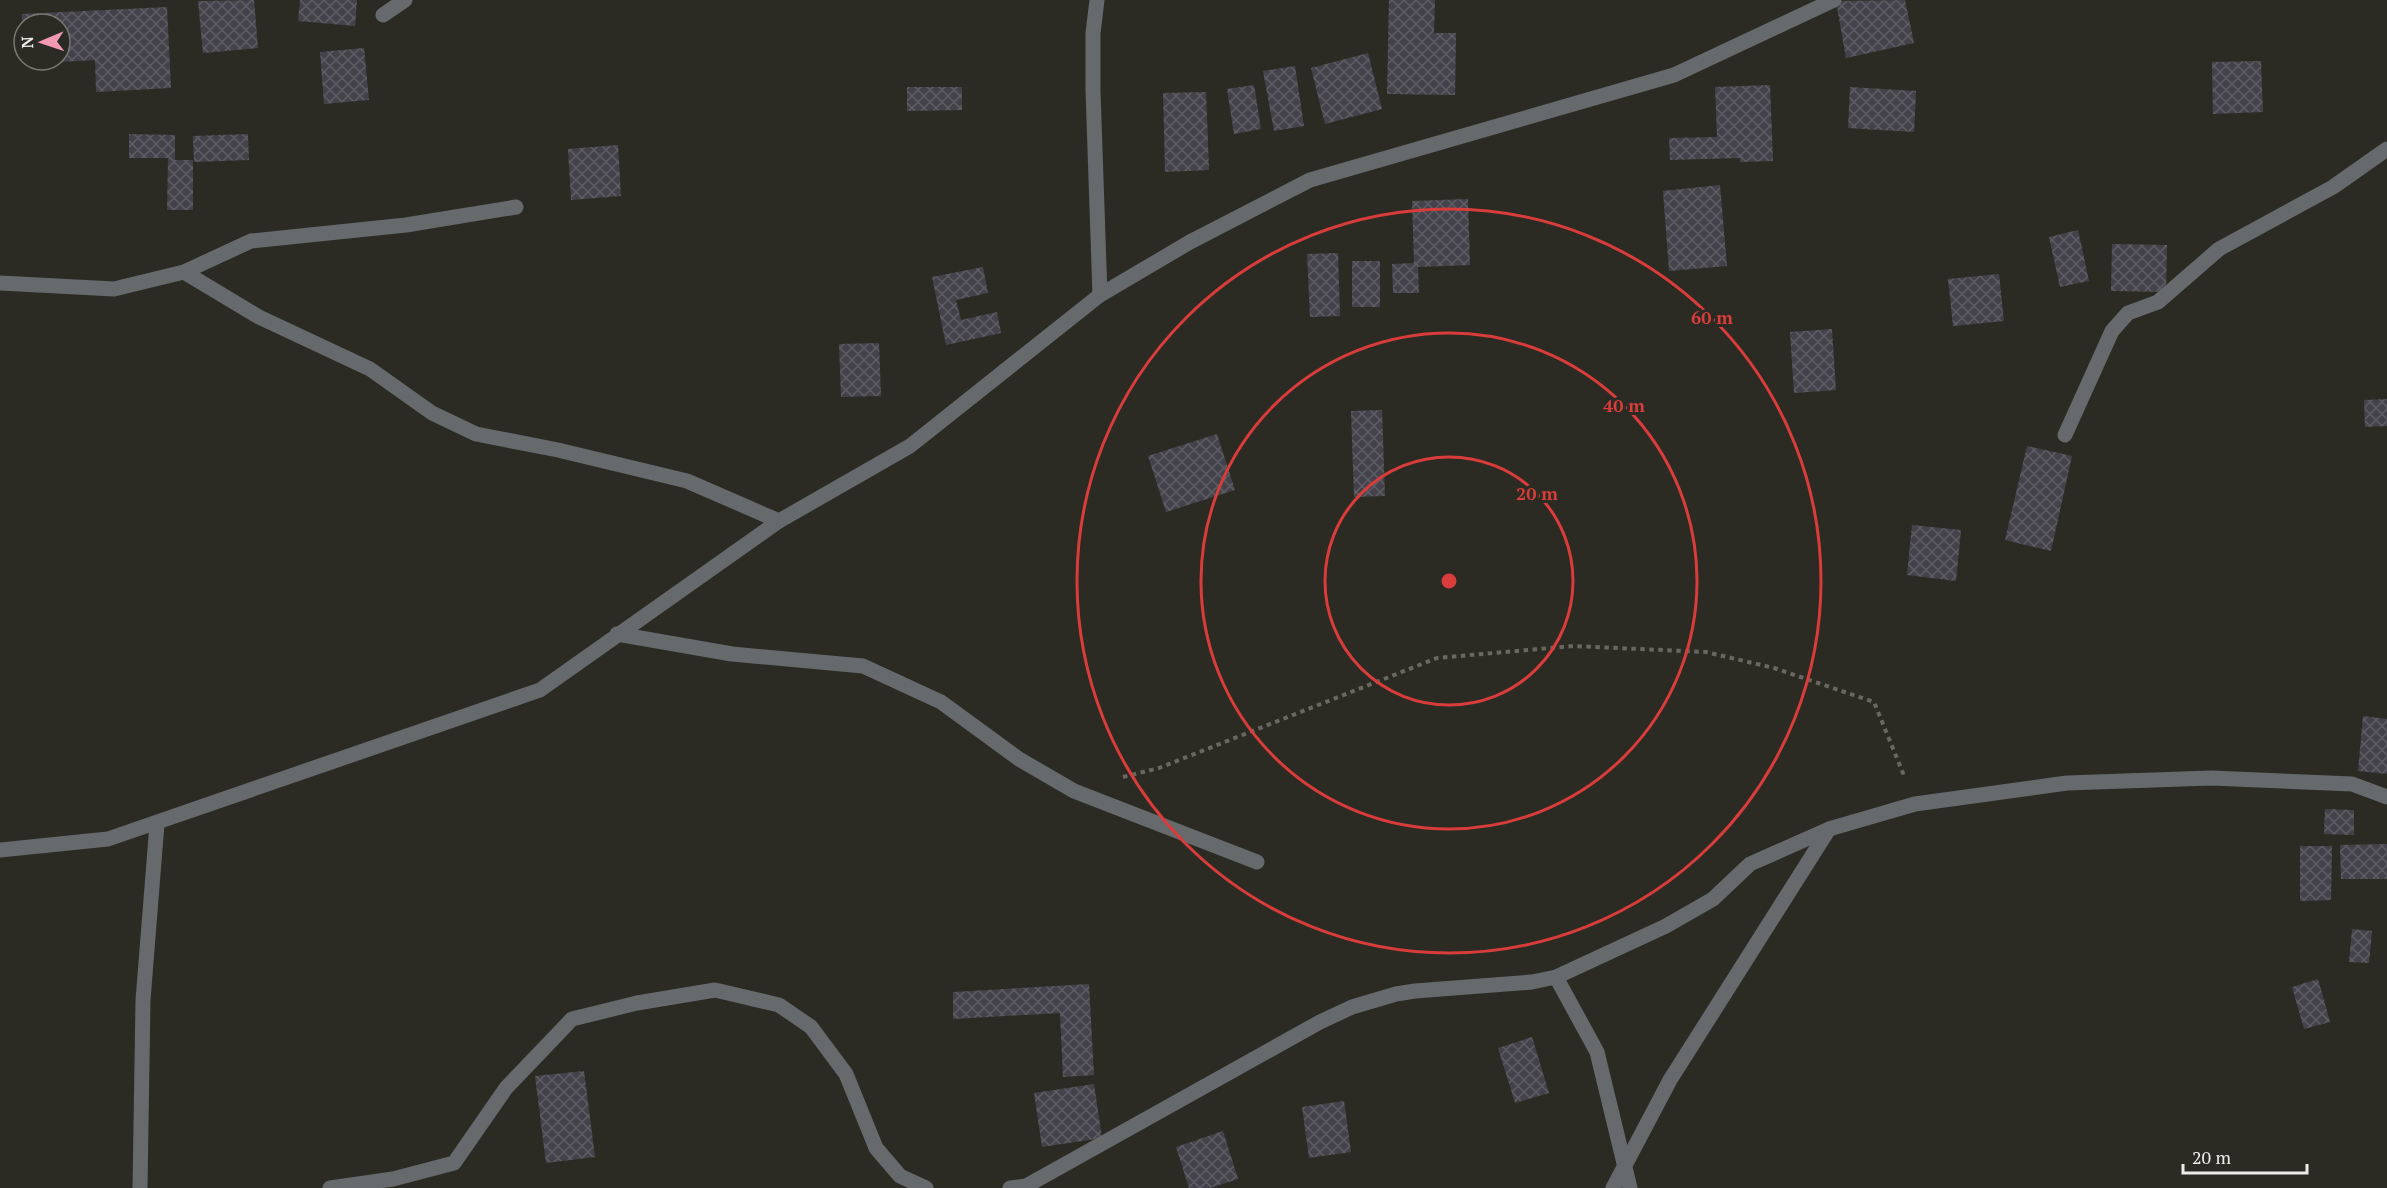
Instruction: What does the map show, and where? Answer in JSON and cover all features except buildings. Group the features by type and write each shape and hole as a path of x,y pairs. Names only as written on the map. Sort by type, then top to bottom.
{"street":[{"path":"383,15 405,0"},
{"path":"1097,0 1093,33 1093,91 1100,295"},
{"path":"0,850 108,839 540,690 779,521 910,446 1100,295 1190,242 1310,180 1674,75 1834,0"},
{"path":"2066,435 2112,332 2128,313 2158,302 2219,249 2333,187 2387,149"},
{"path":"0,283 114,289 184,272 251,241 406,225 516,207"},
{"path":"184,272 259,316 370,369 432,413 476,434 558,450 687,481 779,521"},
{"path":"617,634 732,654 863,666 941,702 1019,759 1074,790 1257,862"},
{"path":"1010,1188 1026,1186 1320,1022 1352,1007 1415,991 1532,982 1556,977 1666,926 1713,899 1750,864 1829,829 1915,804 2067,783 2211,778 2352,784 2387,797"},
{"path":"140,1188 143,1000 156,824"},
{"path":"1613,1188 1670,1080 1829,829"},
{"path":"1556,977 1597,1052 1630,1188"},
{"path":"330,1188 393,1179 454,1163 506,1088 572,1019 637,1003 715,990 779,1005 811,1027 846,1074 876,1148 900,1176 926,1188"}],"path":[{"path":"1074,790 1159,768 1437,658 1573,646 1706,652 1774,668 1874,702 1915,804"}]}
